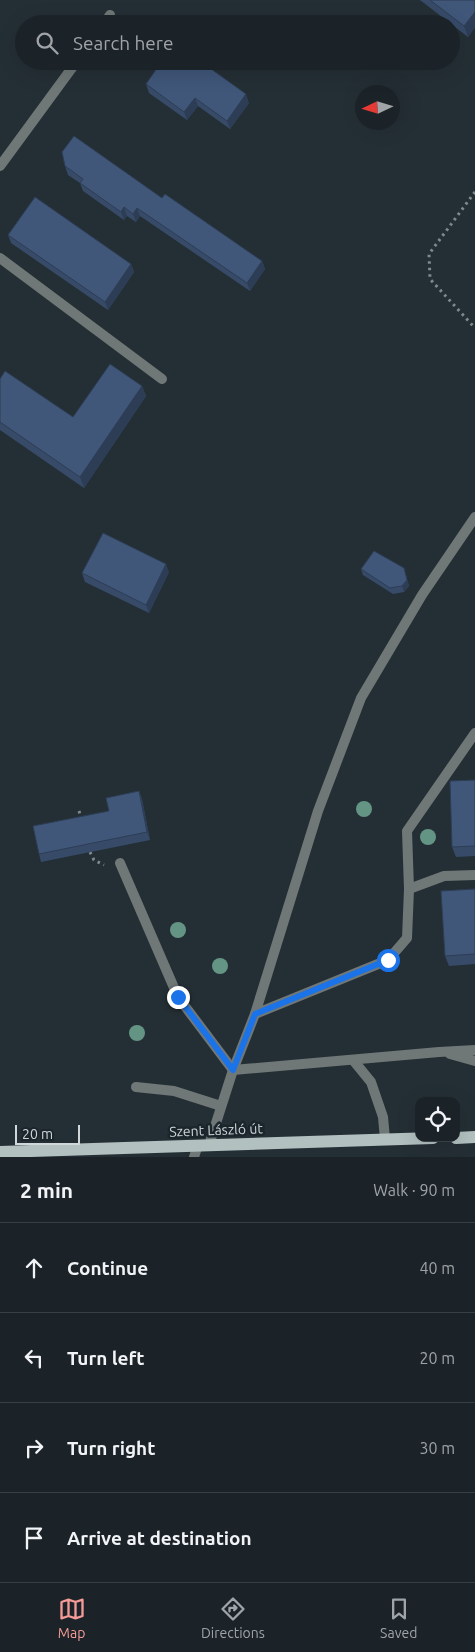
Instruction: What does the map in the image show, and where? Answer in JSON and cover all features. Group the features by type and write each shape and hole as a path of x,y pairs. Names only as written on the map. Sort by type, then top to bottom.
{"main road":[{"path":"460,1138 475,1137"},
{"name":"Szent László út","path":"0,1152 200,1149 415,1139"}],"lane":[{"path":"0,166 70,70"},
{"path":"0,258 162,379"},
{"path":"200,1149 221,1106 255,1014 318,811 361,698 422,595 475,517"},
{"path":"255,1014 388,960 407,938 409,889 407,831 475,734"},
{"path":"120,863 178,997 233,1070"},
{"path":"409,889 444,876 475,874"},
{"path":"233,1070 475,1050"},
{"path":"439,1052 475,1061"},
{"path":"353,1060 371,1082 383,1116 385,1140"},
{"path":"136,1087 174,1091 221,1106"}],"path":[{"path":"475,192 429,254 430,279 475,328"},
{"path":"78,811 83,824"}],"building":[{"path":"430,0 475,0 475,12 464,26 460,23 460,15 450,15"},
{"path":"156,70 213,70 246,94 227,121 195,98 184,112 146,84"},
{"path":"74,136 162,198 165,194 262,261 247,283 137,208 133,214 124,207 121,212 80,183 83,179 65,166 62,152"},
{"path":"35,197 131,264 105,302 8,235"},
{"path":"110,364 142,386 80,477 0,422 0,379 5,371 73,417"},
{"path":"103,533 166,564 146,605 82,573"},
{"path":"374,551 404,568 407,580 402,586 390,588 361,569"},
{"path":"475,780 475,846 452,847 450,781"},
{"path":"139,791 147,832 39,854 33,826 109,811 106,798"},
{"path":"475,889 475,954 445,956 441,891"}],"route":[{"path":"178,997 233,1070 255,1014 388,960"}]}
